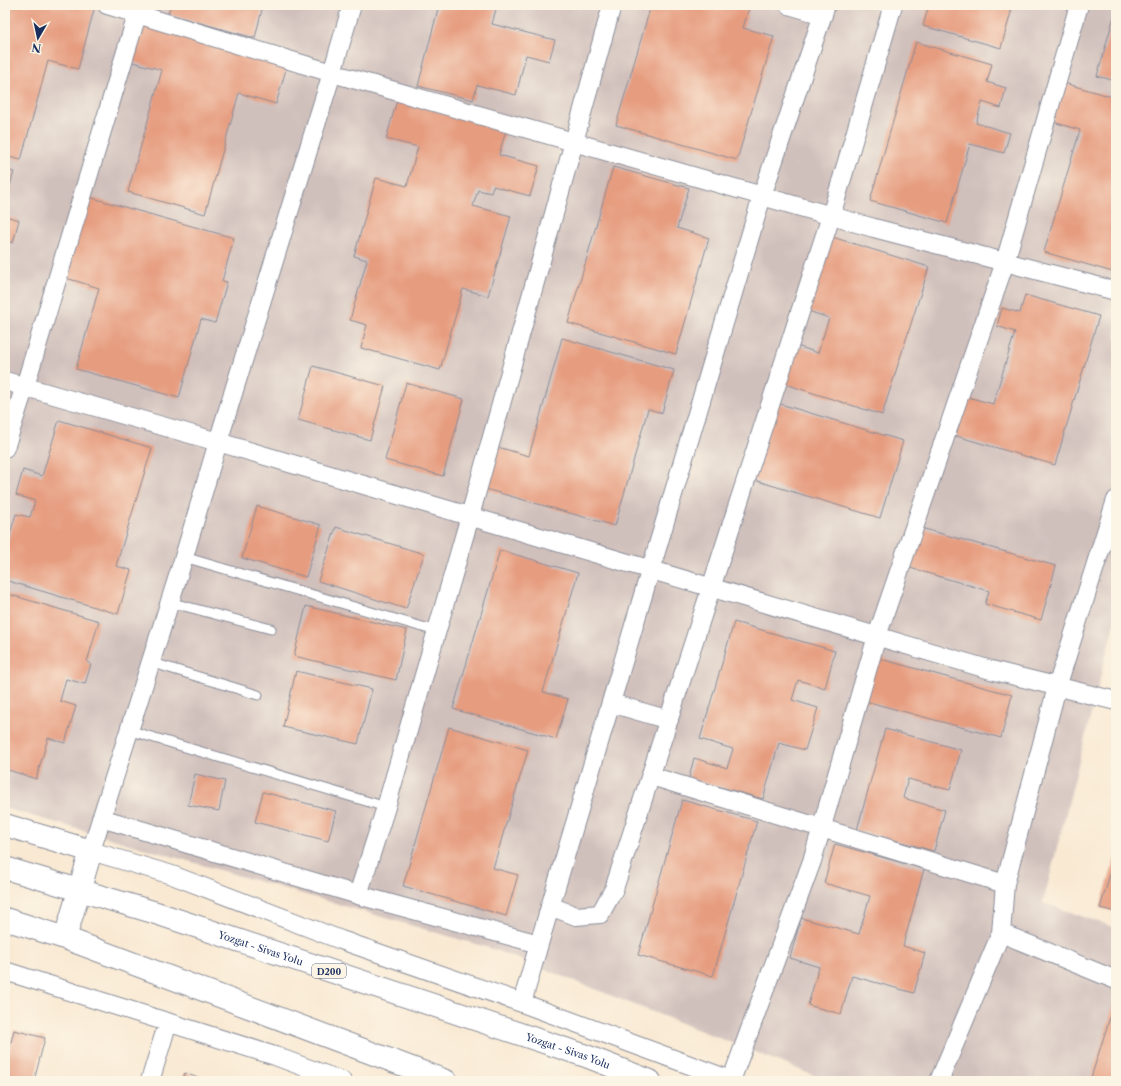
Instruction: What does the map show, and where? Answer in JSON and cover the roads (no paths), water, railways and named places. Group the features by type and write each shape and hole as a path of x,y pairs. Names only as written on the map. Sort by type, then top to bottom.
{"main road":[{"path":"10,825 91,851 78,890 65,938"},
{"name":"Yozgat - Sivas Yolu","path":"5,868 153,912 571,1051 650,1081"},
{"path":"5,919 65,938 446,1081"}],"street":[{"path":"107,5 139,10 332,73 831,216 1116,291"},
{"path":"352,5 184,557 128,730 91,851 172,875 341,940 522,1003 732,1081 812,861 877,636 1005,262 1080,5"},
{"path":"358,895 386,807 470,516 612,5"},
{"path":"522,1003 538,944 762,196 824,10 789,5"},
{"path":"550,906 576,916 600,914 614,889 831,216 893,5"},
{"path":"5,448 139,10"},
{"path":"5,381 218,442 991,670 1116,701"},
{"path":"939,1081 1001,933 1005,884 1057,687 1116,500"},
{"path":"611,703 669,720"},
{"path":"651,776 1005,884"},
{"path":"101,818 358,895 538,944"},
{"path":"1001,933 1116,980"},
{"path":"5,971 276,1056 342,1081"},
{"path":"150,1081 168,1022"}],"lane":[{"path":"184,557 436,630"},
{"path":"169,602 270,629"},
{"path":"150,662 258,695"},
{"path":"128,730 386,807"}]}
